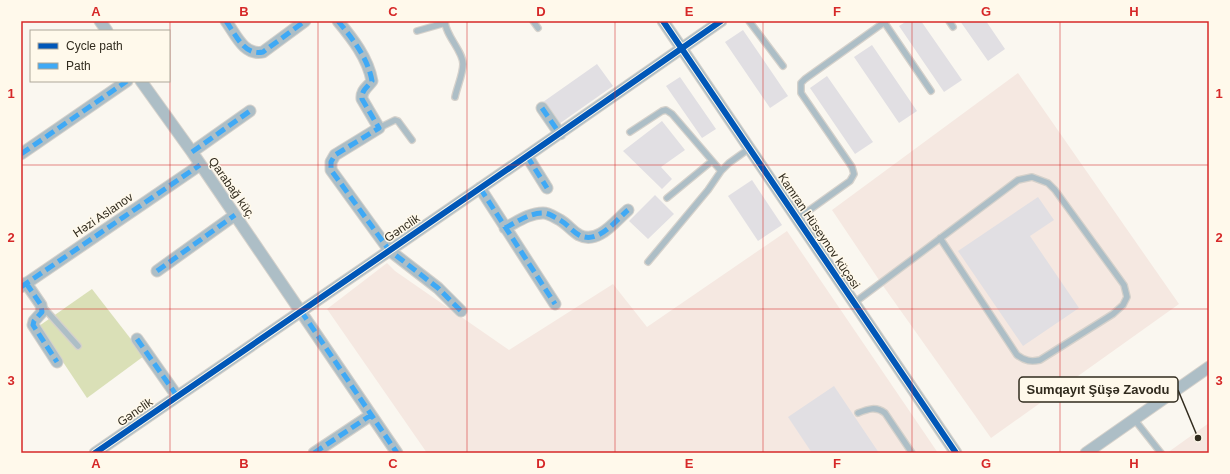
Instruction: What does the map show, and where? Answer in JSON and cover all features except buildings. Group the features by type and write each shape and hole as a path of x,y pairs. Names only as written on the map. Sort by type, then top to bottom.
{"street":[{"path":"100,21 105,30"},
{"path":"226,21 242,44 249,51 256,54 263,52 305,21"},
{"path":"338,21 356,44 367,66 372,81 364,90 362,99 379,128 335,155 330,166 389,250 438,288 461,311"},
{"name":"Kamran Hüseynov küçəsi","path":"663,21 956,453"},
{"name":"Gənclik","path":"95,453 560,134 721,21"},
{"path":"21,154 126,82"},
{"name":"Qarabağ küç.","path":"142,82 192,152 397,453"},
{"path":"542,108 560,134"},
{"path":"192,152 250,111"},
{"path":"527,156 547,188"},
{"name":"Həzi Aslanov","path":"24,285 200,165"},
{"path":"480,188 555,304"},
{"path":"505,228 531,215 543,213 558,218 577,234 585,237 592,237 604,230 628,210"},
{"path":"157,271 235,216"},
{"path":"24,285 41,305 42,312 34,321 33,325 57,362"},
{"path":"138,339 177,396"},
{"path":"1086,453 1209,367"},
{"path":"314,453 371,414"}],"lane":[{"path":"532,21 538,28"},
{"path":"749,21 783,66"},
{"path":"949,21 953,27"},
{"path":"417,31 445,22 463,63 455,97"},
{"path":"797,219 850,181 854,174 852,167 801,92 801,83 805,79 885,22 931,91"},
{"path":"630,132 662,111 666,110 672,114 721,171"},
{"path":"379,128 395,120 398,121 412,140"},
{"path":"648,262 708,190 729,162 750,148"},
{"path":"667,198 712,161"},
{"path":"854,303 940,238 1018,180 1032,177 1048,183 1055,190 1124,285 1127,297 1123,305 1113,314 1040,360 1032,362 1024,360 1017,355 940,238"},
{"path":"41,305 78,346"},
{"path":"858,413 871,408 880,409 885,413 912,453"},
{"path":"1134,419 1161,453"}],"shaded area":[{"path":"1018,73 1179,304 991,438 881,283 832,210"},
{"path":"787,231 938,453 427,453 327,309 387,263 395,271 509,350 613,284 647,327"},
{"path":"1209,423 1209,453 1167,453"}],"green space":[{"path":"92,289 144,356 87,398 39,326"}],"marked path":[{"path":"226,21 241,43 246,48 256,52 263,52 305,21"},
{"path":"338,21 354,41 367,64 372,81 364,91 362,99 379,128 335,155 331,162 331,170 389,250 438,288 461,311"},
{"path":"21,154 126,82"},
{"path":"542,108 560,134"},
{"path":"192,152 250,111"},
{"path":"527,156 547,188"},
{"path":"21,287 200,165"},
{"path":"480,188 555,304"},
{"path":"505,228 528,216 538,213 545,213 552,215 563,222 579,235 593,237 606,230 628,210"},
{"path":"157,271 235,215"},
{"path":"26,283 41,305 42,312 34,321 33,325 57,362"},
{"path":"301,311 397,453"},
{"path":"137,339 177,396"},
{"path":"314,453 371,415"}],"cycle path":[{"path":"663,21 956,453"},
{"path":"95,453 721,21"}],"place":[{"name":"Sumqayıt Şüşə Zavodu","path":"1198,438"}]}
